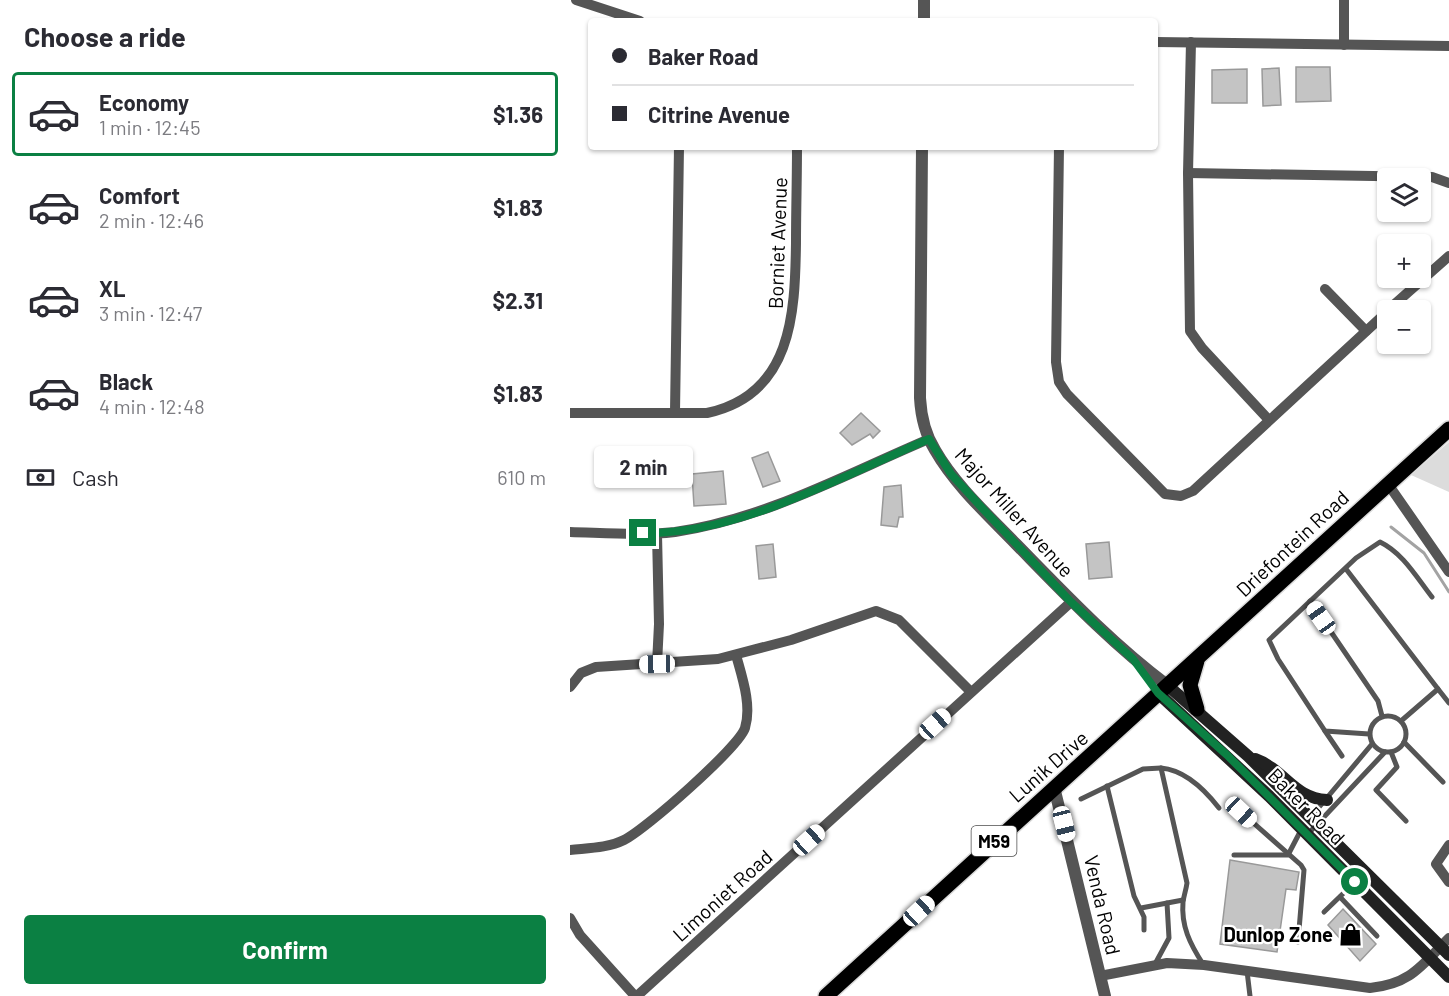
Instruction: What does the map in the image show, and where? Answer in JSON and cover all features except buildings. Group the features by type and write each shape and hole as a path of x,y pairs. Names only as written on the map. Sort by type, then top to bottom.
{"main road":[{"name":"Driefontein Road","path":"1163,689 1449,429"},
{"path":"1197,709 1190,685 1198,658"},
{"name":"Baker Road","path":"1163,689 1197,709 1446,946"},
{"name":"Baker Road","path":"1163,689 1303,834 1355,882 1449,977"},
{"name":"Lunik Drive","path":"826,996 1163,689"},
{"path":"1248,756 1270,766 1307,797 1327,800"}],"street":[{"path":"576,0 631,18"},
{"path":"924,0 924,18"},
{"path":"1344,0 1344,45"},
{"path":"1158,42 1449,46"},
{"path":"1191,42 1188,173 1190,331 1202,348 1269,420"},
{"path":"675,412 679,150"},
{"name":"Borniet Avenue","path":"570,413 707,413 730,406 753,390 783,354 791,328 796,295 797,150"},
{"name":"Major Miller Avenue","path":"922,150 920,398 921,414 929,439 951,474 1071,602 1163,689"},
{"path":"1059,150 1056,362 1059,382 1066,394 1159,491 1176,496 1193,491 1377,321"},
{"path":"1188,173 1432,177 1449,183"},
{"path":"1400,300 1449,256"},
{"path":"1325,290 1366,331"},
{"path":"570,532 657,534 737,519 776,505 929,439"},
{"path":"1388,484 1449,572"},
{"path":"657,534 659,624 657,664"},
{"name":"Limoniet Road","path":"636,996 1071,602"},
{"path":"571,684 581,673 596,667 697,662 736,655 876,611 888,614 908,628 970,692"},
{"path":"570,849 613,844 629,837 682,793 737,741 746,725 747,708 736,655"},
{"name":"Venda Road","path":"1054,787 1105,996"},
{"path":"1449,845 1436,864 1449,882"},
{"path":"570,918 580,935 636,996"},
{"path":"1100,975 1154,965 1204,965 1370,988 1399,983 1446,946"}],"lane":[{"path":"1342,756 1278,660 1269,640 1356,558 1380,542 1391,547 1432,597"},
{"path":"1346,568 1449,702"},
{"path":"1310,602 1378,701 1382,716"},
{"path":"1401,721 1438,689"},
{"path":"1303,834 1314,820 1388,752 1404,742 1406,731 1401,721 1392,716 1382,716 1373,723 1369,734 1372,744 1388,752 1397,767 1376,790 1406,821"},
{"path":"1325,731 1369,734"},
{"path":"1404,742 1443,782"},
{"path":"1288,855 1327,800 1372,744"},
{"path":"1161,768 1187,883 1183,900 1187,938 1204,965"},
{"path":"1081,799 1143,769 1161,768 1180,772 1210,797 1219,808"},
{"path":"1107,786 1134,896 1141,908 1144,930"},
{"path":"1241,812 1304,870 1298,942"},
{"path":"1234,855 1288,855"},
{"path":"1324,912 1355,882"},
{"path":"1340,897 1377,936"},
{"path":"1141,908 1183,900"},
{"path":"1154,965 1168,938 1167,903"},
{"path":"1247,971 1250,996"}],"shaded area":[{"path":"1449,442 1449,492 1411,475"}],"waterway":[{"path":"1391,527 1424,553 1449,592"}],"place":[{"name":"Dunlop Zone","path":"1351,934"}],"route":[{"path":"643,533 676,532 737,519 776,505 929,439 951,474 1071,602 1133,659 1158,693 1227,755 1355,882"}]}
